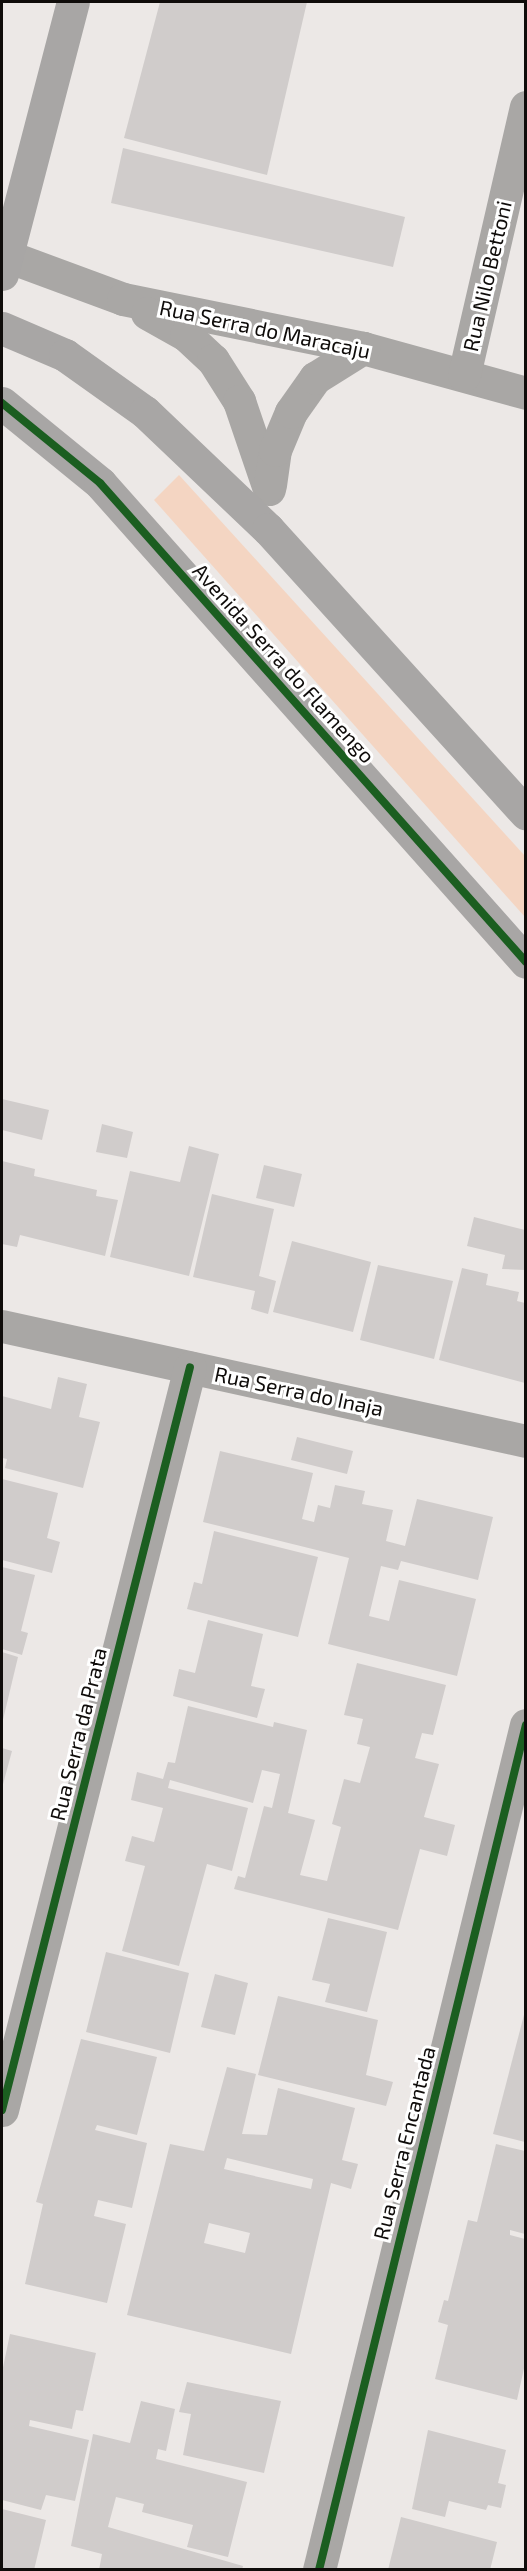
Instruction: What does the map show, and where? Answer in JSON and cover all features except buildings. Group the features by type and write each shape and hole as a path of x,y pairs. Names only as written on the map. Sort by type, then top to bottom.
{"street":[{"path":"4,265 72,2"},
{"name":"Rua Nilo Bettoni","path":"464,375 525,107"},
{"name":"Rua Serra do Maracaju","path":"4,265 123,300 363,348 525,393"},
{"path":"123,300 186,335 213,360 239,401 269,489"},
{"path":"2,328 65,355 145,412 268,529 525,814"},
{"path":"268,529 269,489 275,450 291,412 315,378 363,348"},
{"name":"Avenida Serra do Flamengo","path":"2,404 100,483 525,962"},
{"name":"Rua Serra do Inaja","path":"2,1326 525,1441"},
{"name":"Rua Serra da Prata","path":"2,2110 190,1367"},
{"name":"Rua Serra Encantada","path":"318,2570 525,1725"}],"shaded area":[{"path":"179,475 525,856 525,917 154,500"}],"cycle path":[{"path":"2,403 100,483 526,962"},
{"path":"2,2110 190,1367"},
{"path":"319,2570 526,1725"}]}
